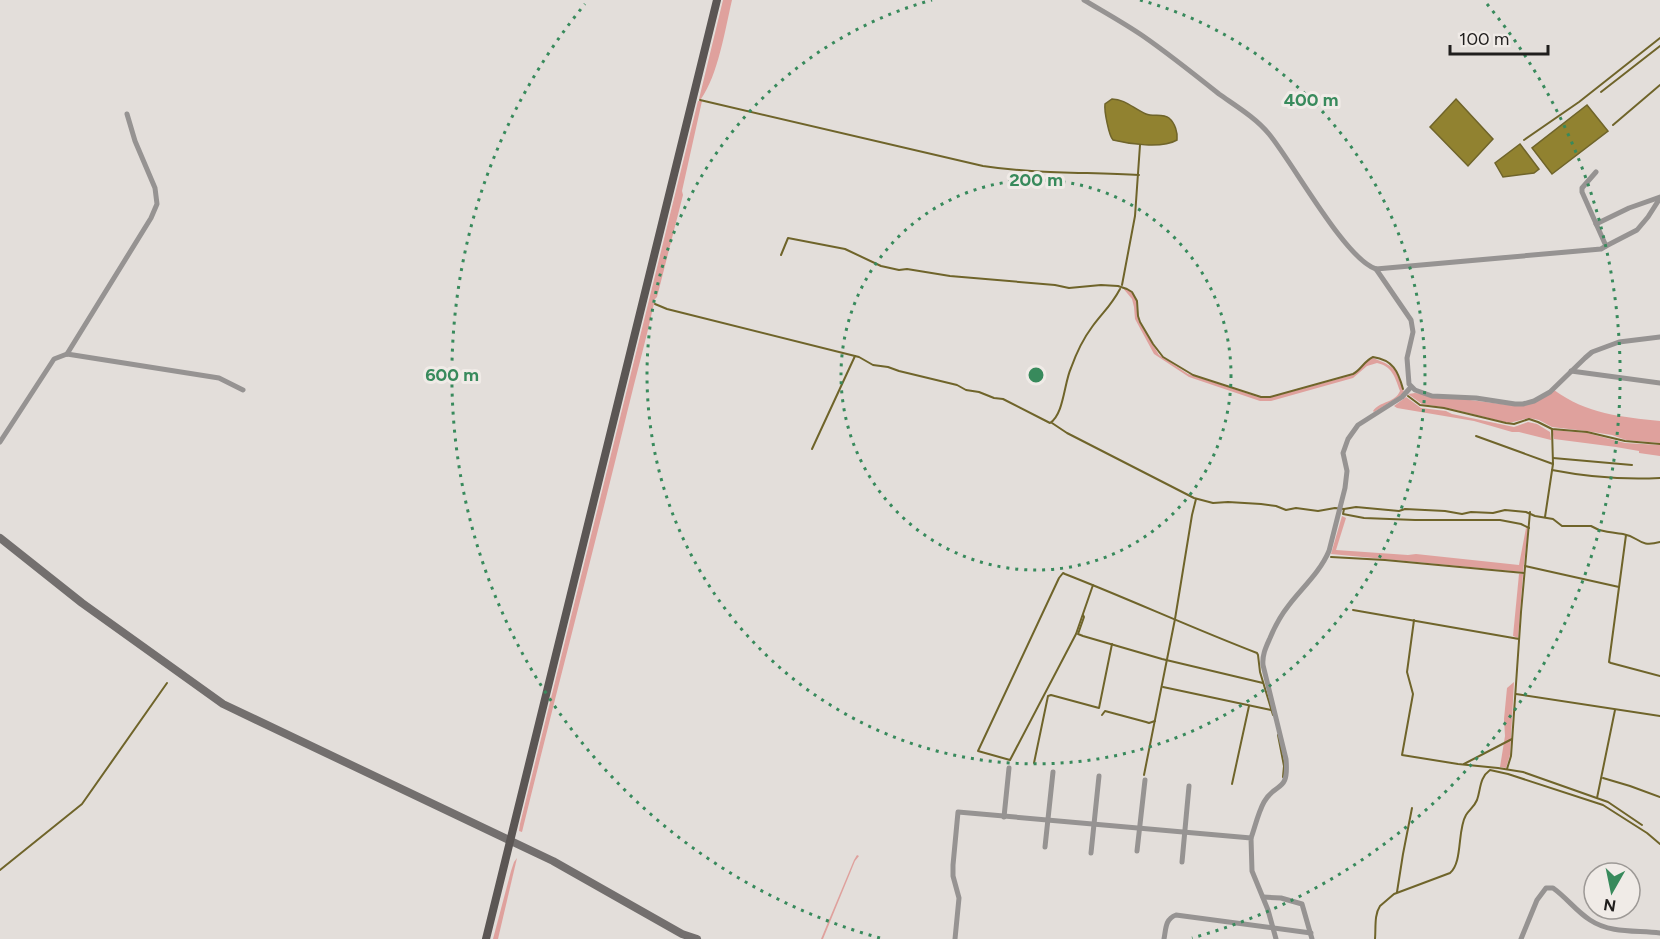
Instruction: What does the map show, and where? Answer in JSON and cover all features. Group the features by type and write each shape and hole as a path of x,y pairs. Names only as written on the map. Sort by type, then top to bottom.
{"main road":[{"path":"486,939 717,0"},
{"path":"0,538 82,603 223,704 553,861 682,934 697,939"}],"street":[{"path":"1084,0 1158,47 1268,133 1345,243 1368,267 1376,269 1597,251 1641,226 1660,197"},
{"path":"67,354 150,218 156,204 155,188 135,141 127,114"},
{"path":"1596,172 1582,188 1582,192 1606,246"},
{"path":"1596,224 1629,208 1660,197"},
{"path":"1376,269 1410,320 1413,332 1407,365 1408,379 1412,387 1432,396 1476,398 1515,405 1523,404 1551,392 1592,352 1619,342 1660,337"},
{"path":"0,442 54,359 67,354 219,378 243,390"},
{"path":"1571,371 1660,383"},
{"path":"1276,939 1252,871 1251,861 1251,838 1264,801 1283,785 1287,772 1286,759 1263,665 1263,652 1282,614 1325,561 1346,488 1347,471 1343,453 1351,433 1374,414 1402,398 1412,387"},
{"path":"1004,817 1010,768"},
{"path":"1045,847 1053,772"},
{"path":"1091,853 1099,776"},
{"path":"1137,851 1145,780"},
{"path":"1182,862 1189,786"},
{"path":"956,939 959,898 953,876 953,866 958,812 1251,838"},
{"path":"1521,939 1537,900 1546,888 1553,888 1591,921 1602,926 1660,933"},
{"path":"1164,939 1168,920 1176,915 1274,928 1311,936 1302,904 1281,898 1263,897"}],"shaded area":[{"path":"723,0 732,0 724,38 712,78 699,99"},
{"path":"1112,99 1125,102 1146,114 1169,118 1176,128 1177,140 1154,145 1113,140 1108,129 1105,107 1105,104"},
{"path":"1456,99 1493,139 1468,166 1430,127"},
{"path":"698,101 702,101 683,195 522,832 519,831 520,824"},
{"path":"1587,105 1608,131 1552,174 1532,148"},
{"path":"1520,144 1539,169 1534,173 1503,177 1495,163"},
{"path":"1122,287 1135,297 1139,322 1159,355 1188,374 1261,398 1268,398 1353,375 1373,358 1395,369 1404,392 1403,394 1374,412 1373,411 1379,405 1395,398 1400,391 1390,369 1377,363 1367,366 1353,378 1271,401 1260,401 1189,377 1154,354 1135,319 1132,299"},
{"path":"1554,390 1579,404 1605,413 1660,421 1660,443 1626,440 1612,435 1552,427 1529,418 1509,423 1422,404 1408,394 1517,406"},
{"path":"1406,397 1421,408 1446,411 1514,427 1528,422 1537,424 1550,432 1551,440 1474,421 1394,406"},
{"path":"1552,430 1587,433 1625,443 1660,445 1660,456 1616,447 1554,439"},
{"path":"1342,516 1346,518 1336,550 1416,554 1519,565 1526,528 1528,529 1523,572 1331,554"},
{"path":"1519,574 1523,574 1518,638 1513,636"},
{"path":"1514,682 1510,755 1506,768 1500,767 1505,736 1504,719 1507,688"},
{"path":"857,855 859,856 823,939 821,939 854,860"},
{"path":"517,858 498,939 493,939 511,871"}],"waterway":[{"path":"1524,140 1579,102 1660,38"},
{"path":"1601,92 1660,46"},
{"path":"1613,125 1660,85"},
{"path":"700,100 983,166 1042,172 1139,175"},
{"path":"1122,285 1135,216 1140,145"},
{"path":"781,255 788,238 845,249 881,266 899,270 907,269 950,276 1069,288 1118,286 1132,292 1137,301 1140,322 1163,357 1193,375 1261,397 1270,397 1353,374 1373,357 1380,358 1394,367 1403,389"},
{"path":"655,304 667,309 859,357 873,365 957,385 966,390 1003,399 1050,423 1058,413 1069,374 1080,347 1120,289"},
{"path":"812,449 855,356"},
{"path":"1408,396 1420,405 1444,408 1506,423 1514,424 1529,419 1552,429 1587,432 1625,441 1660,444"},
{"path":"1052,423 1067,433 1194,498 1213,503 1261,504 1286,510 1296,508 1318,511 1356,507 1399,511 1405,509 1445,511 1462,514 1493,513 1505,510 1526,512 1553,519 1562,526 1591,526 1599,530 1629,535 1647,544 1660,542"},
{"path":"1545,517 1553,464 1552,429"},
{"path":"1476,436 1553,464"},
{"path":"1553,458 1632,465"},
{"path":"1552,470 1606,477 1660,478"},
{"path":"1144,775 1196,499"},
{"path":"1344,509 1343,514 1364,518 1500,520 1529,528"},
{"path":"1507,769 1511,756 1530,512"},
{"path":"1626,535 1609,662 1660,676"},
{"path":"1331,557 1524,573"},
{"path":"1525,566 1619,587"},
{"path":"1093,585 1076,634 1010,760 978,751 1063,573 1089,584 1113,593 1209,634 1257,653 1260,672 1273,715"},
{"path":"1353,610 1519,639"},
{"path":"1083,615 1078,634 1083,636 1162,659 1263,683"},
{"path":"1414,620 1407,672 1413,694 1402,755 1523,772 1608,802 1642,825"},
{"path":"1034,763 1048,696 1099,708 1112,644"},
{"path":"0,870 82,804 167,683"},
{"path":"1163,687 1271,710"},
{"path":"1516,694 1660,716"},
{"path":"1232,784 1249,706"},
{"path":"1597,798 1615,710"},
{"path":"1102,715 1105,711 1149,723 1155,721"},
{"path":"1278,735 1284,766 1283,777"},
{"path":"1464,764 1512,739"},
{"path":"1375,939 1376,917 1380,906 1394,894 1450,873 1454,868 1463,821 1475,804 1484,777 1490,770 1603,805 1660,844"},
{"path":"1603,778 1660,797"},
{"path":"1397,892 1412,808"}]}
